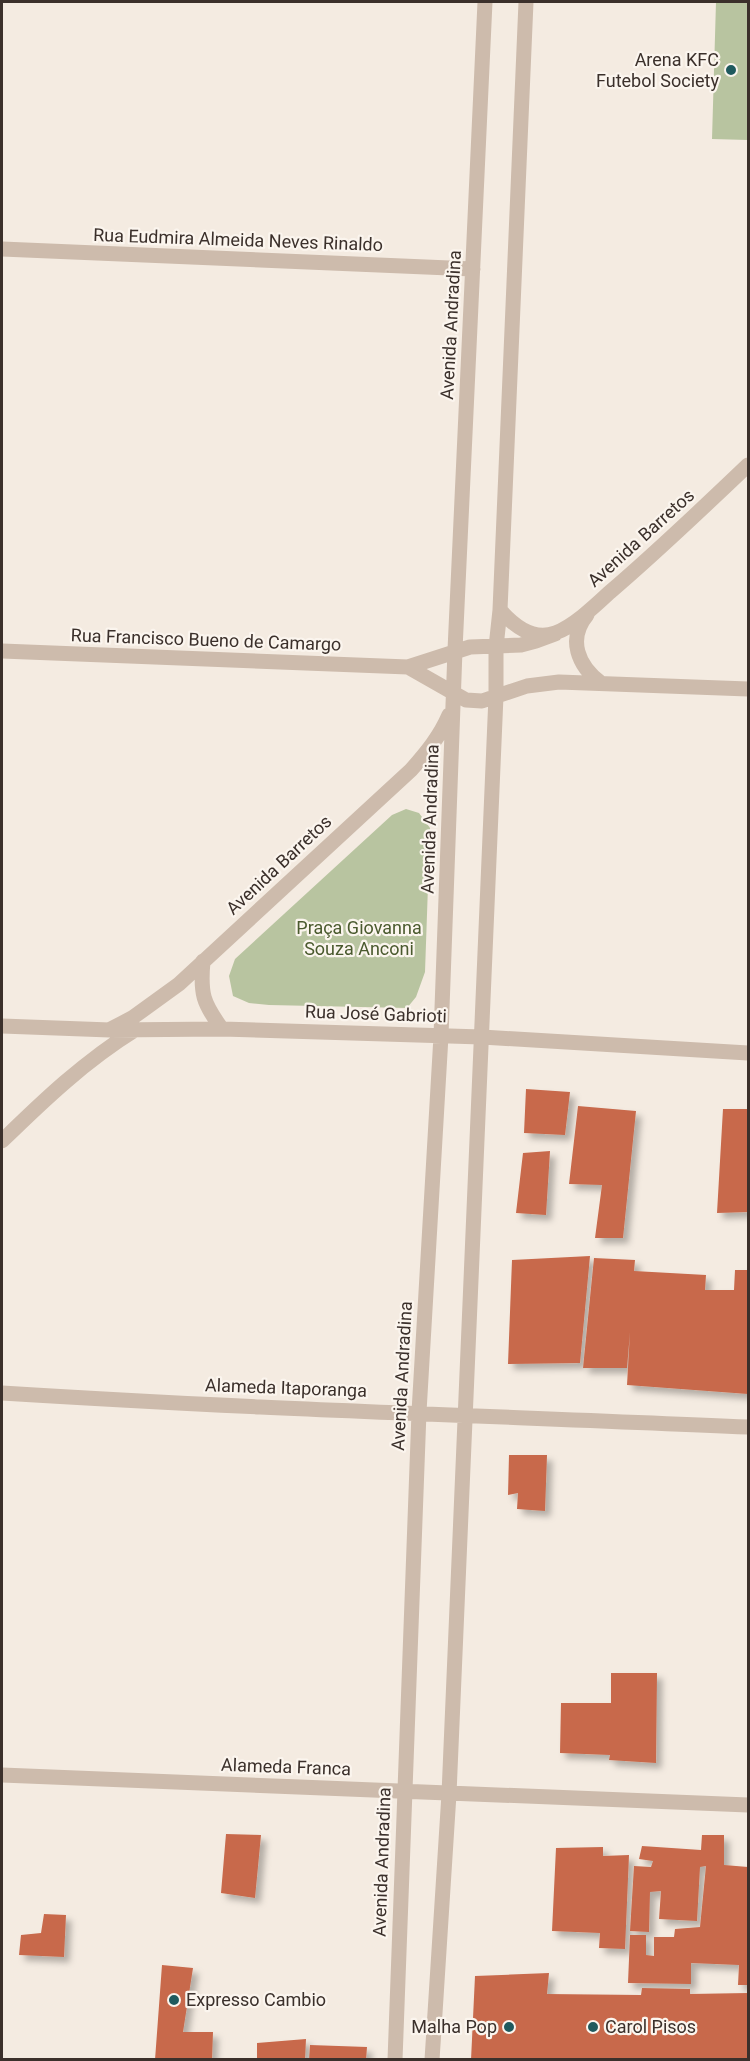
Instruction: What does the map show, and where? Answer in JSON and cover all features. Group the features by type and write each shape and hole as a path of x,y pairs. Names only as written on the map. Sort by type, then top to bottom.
{"street":[{"name":"Avenida Andradina","path":"395,2060 419,1412 441,1036 455,650 485,2"},
{"path":"432,2060 450,1794 496,696 496,647 500,610 526,2"},
{"name":"Rua Eudmira Almeida Neves Rinaldo","path":"2,249 473,269"},
{"name":"Avenida Barretos","path":"496,647 536,642 555,634 595,606 748,465"},
{"path":"595,606 582,622 576,639 580,660 588,674 601,683"},
{"path":"500,610 511,623 522,629 537,634 555,634"},
{"path":"455,650 470,647 496,647"},
{"name":"Rua Francisco Bueno de Camargo","path":"2,651 408,667 455,650"},
{"name":"Rua Francisco Bueno de Camargo","path":"408,667 454,701"},
{"path":"454,701 482,701 541,683 748,689"},
{"name":"Avenida Barretos","path":"110,1030 179,984 411,770 428,752 441,733 454,701"},
{"path":"203,962 201,986 205,1003 222,1029"},
{"name":"Rua José Gabrioti","path":"2,1026 110,1030 222,1029 482,1037 748,1053"},
{"path":"2,1141 61,1084 109,1046 135,1030"},
{"name":"Alameda Itaporanga","path":"2,1393 178,1404 748,1426"},
{"name":"Alameda Franca","path":"2,1775 748,1805"}],"green space":[{"name":"Arena KFC Futebol Society","path":"716,2 748,2 748,140 712,139"},
{"name":"Praça Giovanna Souza Anconi","path":"406,809 419,813 430,828 425,972 416,997 407,1008 269,1005 249,1003 233,996 229,976 235,959 392,815"}],"building":[{"path":"526,1089 570,1092 565,1135 524,1133"},
{"path":"578,1106 636,1111 623,1238 595,1238 602,1185 569,1184"},
{"path":"723,1109 748,1109 748,1212 717,1213"},
{"path":"550,1151 546,1215 516,1213 523,1153"},
{"path":"590,1256 580,1363 508,1364 512,1260"},
{"path":"594,1258 635,1260 634,1271 706,1275 705,1290 734,1290 735,1270 748,1270 748,1394 627,1385 630,1332 627,1368 583,1368"},
{"path":"509,1455 547,1455 545,1511 517,1509 518,1493 508,1495"},
{"path":"611,1673 657,1673 656,1763 609,1760 610,1755 560,1753 561,1703 611,1703"},
{"path":"226,1834 261,1835 255,1898 221,1893"},
{"path":"702,1835 724,1835 724,1865 748,1867 748,1985 738,1985 739,1965 691,1963 691,1984 628,1983 630,1935 646,1935 646,1955 654,1956 654,1937 674,1937 675,1929 700,1927 706,1866 700,1867 697,1921 659,1919 661,1891 650,1892 649,1932 630,1931 634,1866 651,1867 653,1861 639,1859 642,1846 701,1850"},
{"path":"603,1847 603,1856 629,1855 625,1949 599,1948 600,1933 552,1931 556,1848"},
{"path":"44,1914 66,1915 64,1957 19,1955 21,1935 41,1933"},
{"name":"Expresso Cambio","path":"162,1965 193,1968 183,2032 213,2032 212,2060 155,2060"},
{"path":"549,1973 547,1994 641,1995 642,1988 690,1989 690,1994 748,1993 748,2060 471,2060 475,1976"},
{"path":"306,2039 305,2060 257,2060 257,2043"},
{"path":"310,2045 367,2047 366,2060 309,2060"}],"place":[{"name":"Arena KFC Futebol Society","path":"731,70"},
{"name":"Expresso Cambio","path":"174,2000"},
{"name":"Malha Pop","path":"509,2027"},
{"name":"Carol Pisos","path":"593,2027"}]}
